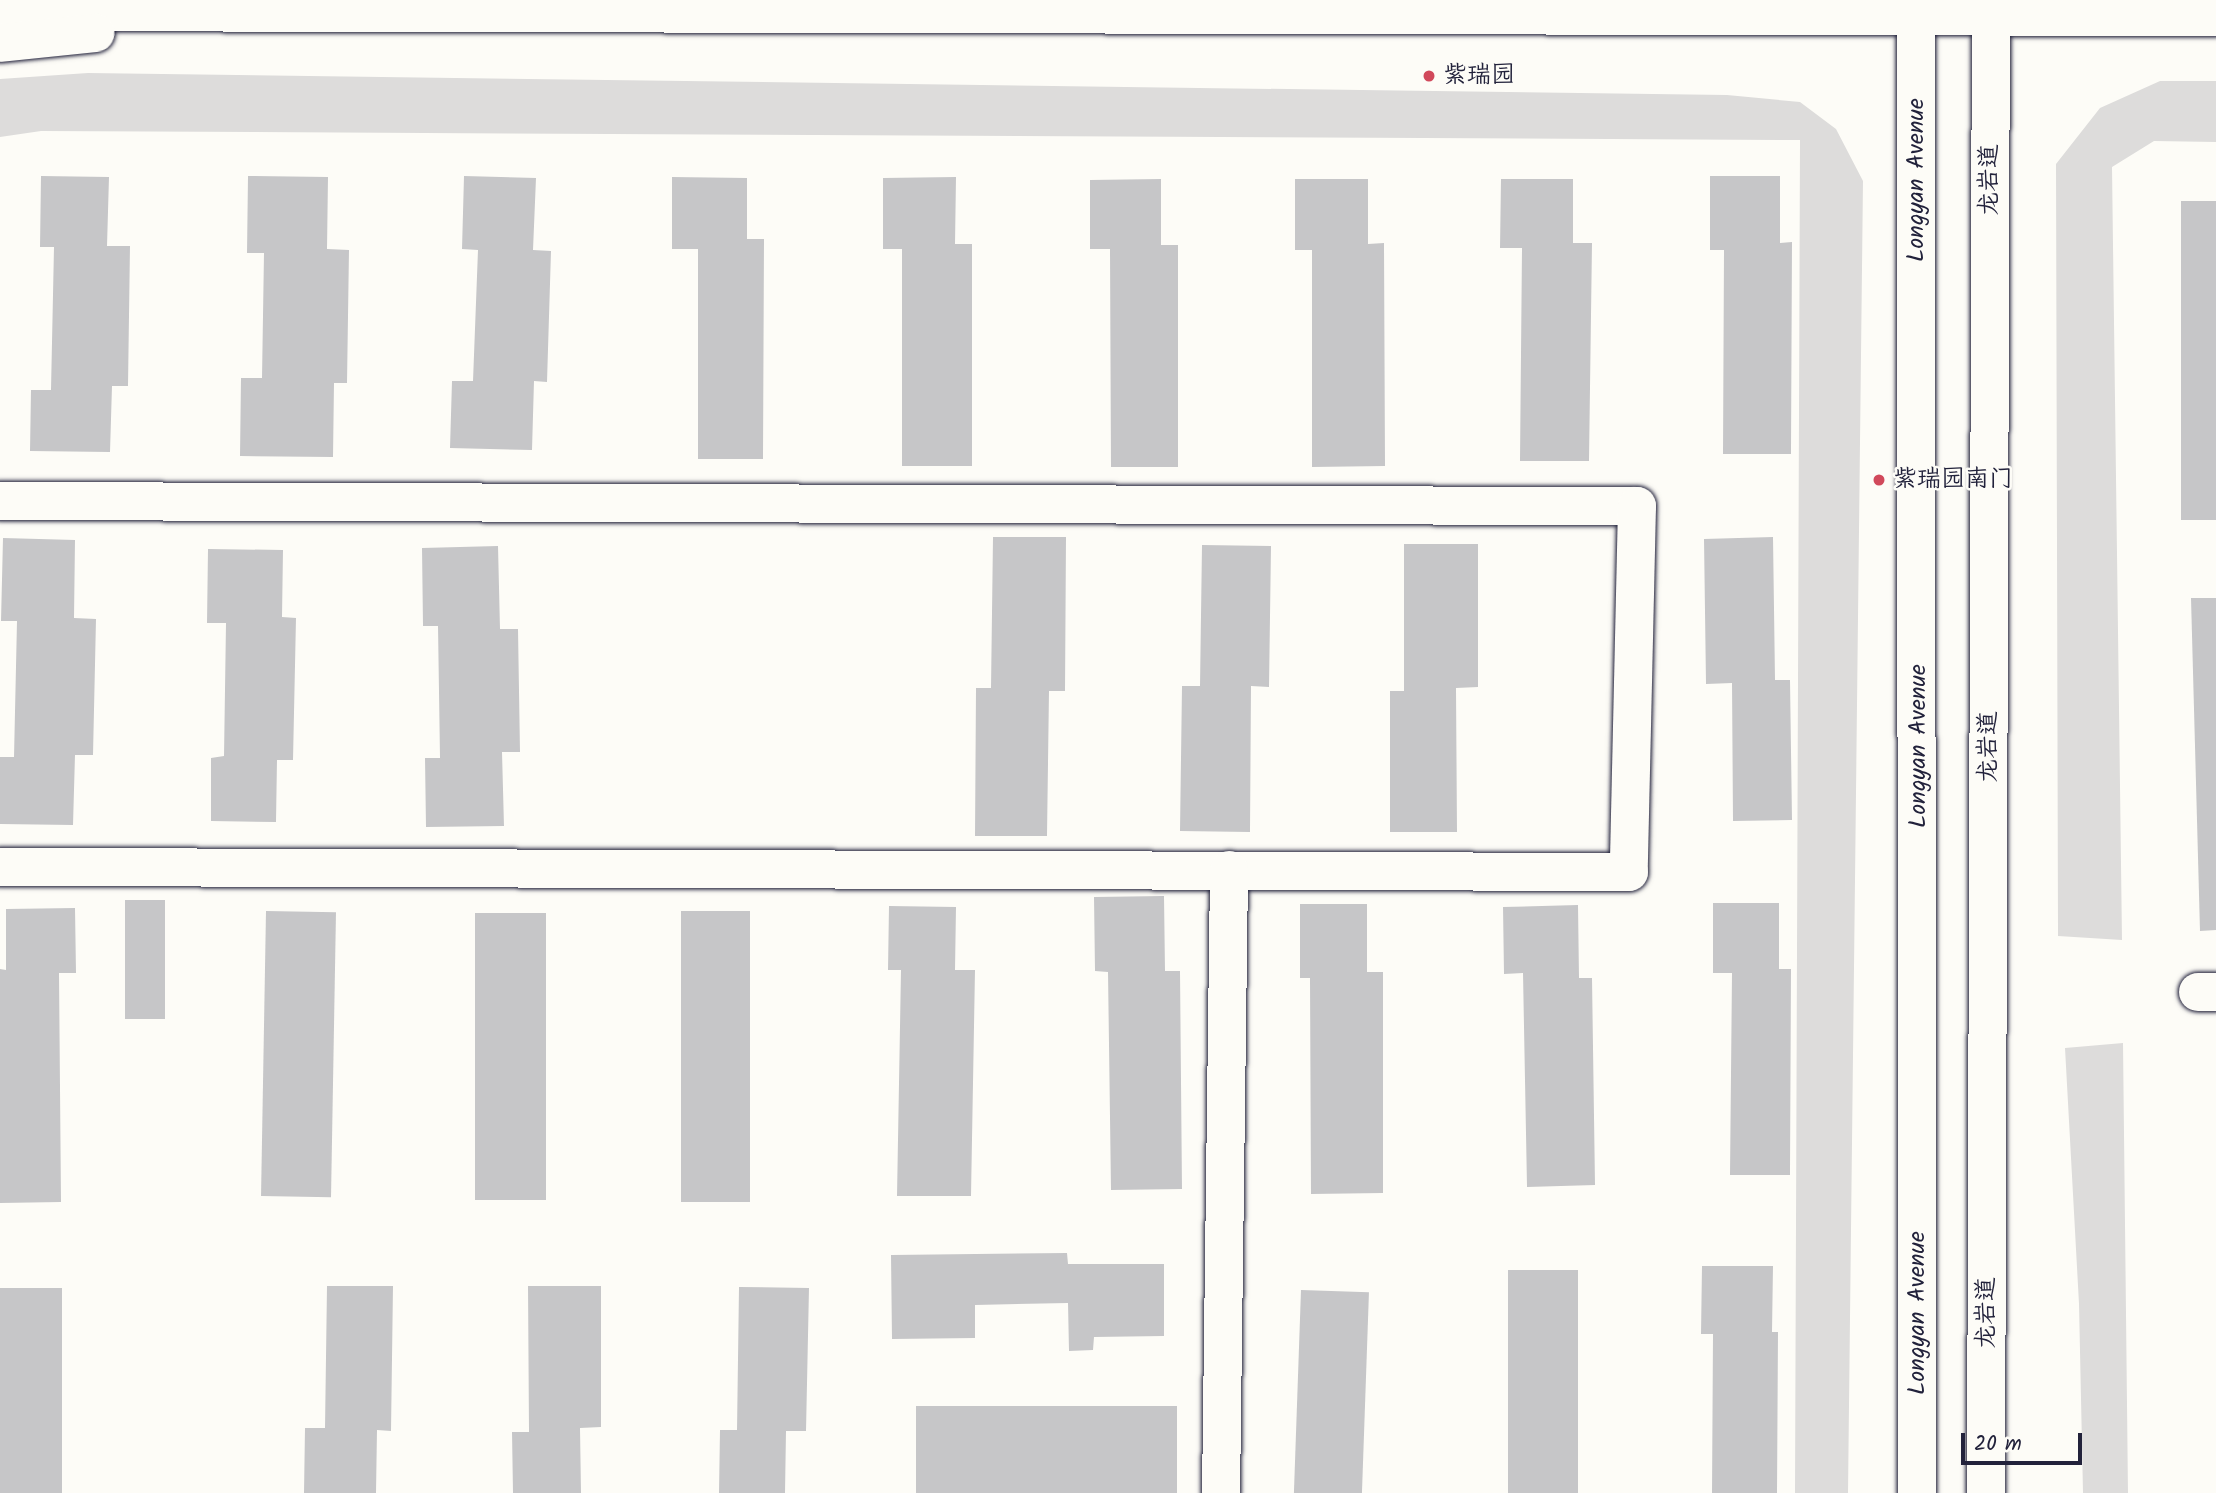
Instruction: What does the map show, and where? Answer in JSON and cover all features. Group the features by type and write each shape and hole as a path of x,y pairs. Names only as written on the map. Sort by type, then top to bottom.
{"main road":[{"name":"Longyan Avenue","path":"1916,9 1917,1493"},
{"path":"0,12 1991,9 2216,17"},
{"name":"龙岩道","path":"1986,1493 1991,9"},
{"path":"0,43 83,36 189,13"},
{"path":"0,501 1637,506 1629,872 0,867"},
{"path":"1221,1493 1229,870"}],"shaded area":[{"path":"88,73 1727,95 1800,102 1836,129 1863,181 1848,1493 1795,1493 1800,140 41,131 0,137 0,79"},
{"path":"2160,81 2216,81 2216,142 2154,141 2112,167 2122,940 2058,936 2056,164 2100,108"},
{"path":"2123,1043 2128,1493 2083,1493 2079,1304 2065,1048"}],"building":[{"path":"41,176 109,177 107,246 130,246 128,386 112,386 110,452 30,451 31,390 51,390 54,247 40,247"},
{"path":"248,176 328,177 327,249 349,250 347,383 334,383 333,457 240,456 241,378 262,378 264,253 247,253"},
{"path":"464,176 536,178 533,250 551,251 547,382 534,381 532,450 450,448 452,381 473,381 478,250 462,249"},
{"path":"1710,176 1780,176 1780,243 1792,242 1791,454 1723,454 1724,250 1710,250"},
{"path":"672,177 747,178 747,239 764,239 763,459 698,459 698,249 672,249"},
{"path":"956,177 955,244 972,244 972,466 902,466 902,249 883,249 883,178"},
{"path":"1161,179 1161,245 1178,245 1178,467 1111,467 1110,249 1090,249 1090,180"},
{"path":"1295,179 1368,179 1368,244 1384,243 1385,466 1312,467 1312,250 1295,250"},
{"path":"1501,179 1573,179 1573,243 1592,243 1589,461 1520,461 1522,248 1500,248"},
{"path":"2181,201 2216,201 2216,520 2181,520"},
{"path":"993,537 1066,537 1065,691 1049,691 1047,836 975,836 976,688 991,688"},
{"path":"1773,537 1775,680 1790,680 1792,820 1733,821 1732,683 1706,684 1704,539"},
{"path":"3,538 75,540 74,618 96,619 93,755 75,755 73,825 0,824 0,757 14,757 17,621 1,621"},
{"path":"1404,544 1478,544 1478,687 1456,688 1457,832 1390,832 1390,691 1404,691"},
{"path":"1202,545 1271,546 1269,687 1251,686 1250,832 1180,831 1182,686 1200,686"},
{"path":"498,546 500,629 518,629 520,752 502,752 504,826 426,827 425,758 440,758 438,626 423,626 422,548"},
{"path":"208,549 283,550 282,617 296,618 293,760 277,760 276,822 211,821 211,758 224,756 226,623 207,623"},
{"path":"2191,598 2216,598 2216,930 2200,931"},
{"path":"1164,896 1165,971 1180,971 1182,1189 1111,1190 1108,972 1095,971 1094,897"},
{"path":"125,900 165,900 165,1019 125,1019"},
{"path":"1713,903 1779,903 1779,969 1791,969 1790,1175 1730,1175 1732,973 1713,973"},
{"path":"1300,904 1367,904 1367,972 1383,972 1383,1193 1311,1194 1310,978 1300,978"},
{"path":"1578,905 1579,978 1592,978 1595,1185 1527,1187 1523,973 1504,974 1503,907"},
{"path":"889,906 956,907 955,970 975,970 971,1196 897,1196 901,970 888,970"},
{"path":"75,908 76,973 59,973 61,1202 0,1203 0,969 6,970 6,909"},
{"path":"266,911 336,912 331,1197 261,1196"},
{"path":"681,911 750,911 750,1202 681,1202"},
{"path":"475,913 546,913 546,1200 475,1200"},
{"path":"1067,1253 1068,1264 1164,1264 1164,1336 1094,1337 1093,1350 1069,1351 1068,1303 975,1305 975,1338 892,1339 891,1255"},
{"path":"1702,1266 1773,1266 1772,1332 1778,1332 1777,1493 1712,1493 1713,1334 1701,1334"},
{"path":"1508,1270 1578,1270 1578,1493 1508,1493"},
{"path":"327,1286 393,1286 391,1431 377,1430 376,1493 304,1493 305,1428 325,1428"},
{"path":"528,1286 601,1286 601,1427 580,1428 581,1493 513,1493 512,1432 529,1432"},
{"path":"739,1287 809,1288 806,1431 786,1431 785,1493 719,1493 720,1430 737,1430"},
{"path":"0,1288 62,1288 62,1493 0,1493"},
{"path":"1301,1290 1369,1292 1362,1493 1294,1493"},
{"path":"916,1406 1177,1406 1177,1493 916,1493"}],"place":[{"name":"紫瑞园","path":"1429,76"},
{"name":"紫瑞园南门","path":"1879,480"}]}
